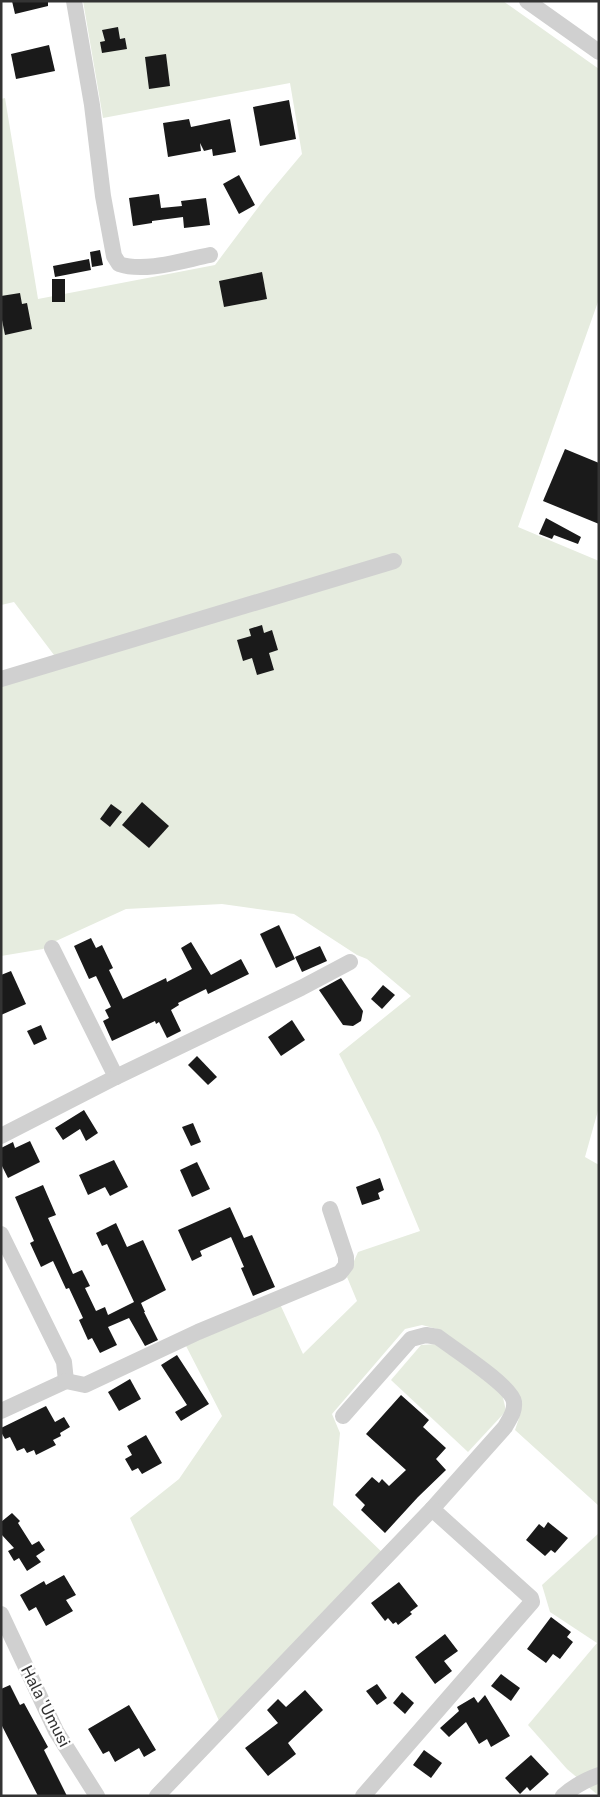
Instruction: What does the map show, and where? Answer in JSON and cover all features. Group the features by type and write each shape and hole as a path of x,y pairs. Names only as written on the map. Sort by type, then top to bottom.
{"street":[{"path":"74,1 92,105 114,256 119,264 130,268 164,264 210,254"},
{"path":"527,1 599,52"},
{"path":"1,678 394,561"},
{"path":"52,948 116,1077"},
{"path":"1,1136 350,962"},
{"path":"1,1411 66,1381 85,1385 198,1332 340,1273 346,1265 346,1257 330,1209"},
{"path":"1,1234 64,1362 66,1381"},
{"path":"157,1796 432,1509 505,1426 513,1414 514,1400 505,1387 438,1337 426,1335 411,1339 343,1416"},
{"path":"363,1796 532,1602 531,1598 432,1509"},
{"name":"Hala 'Umusi","path":"1,1614 56,1731 97,1796"},
{"path":"563,1796 585,1780 599,1775"}],"shaded area":[{"path":"83,1 503,1 599,69 599,299 518,527 599,561 599,1107 585,1157 599,1165 599,1506 515,1430 521,1403 441,1330 422,1325 405,1329 332,1414 340,1433 333,1505 386,1556 223,1730 130,1518 179,1479 222,1416 184,1342 279,1302 303,1354 357,1301 347,1277 358,1252 420,1231 379,1133 339,1054 411,996 367,959 357,955 294,914 222,904 126,909 56,941 43,949 1,956 1,677 54,655 14,602 1,605 1,99 5,98 38,299 215,265 266,197 302,154 290,83 103,118"},
{"path":"437,1344 502,1393 506,1411 468,1452 391,1380 421,1345"},
{"path":"599,1533 599,1796 567,1769 528,1725 597,1643 550,1612 542,1585"}],"building":[{"path":"12,1 48,1 48,6 15,14"},
{"path":"118,27 120,39 125,38 127,49 102,53 100,42 105,41 102,30"},
{"path":"49,45 55,71 16,79 11,54"},
{"path":"166,54 170,86 149,89 145,57"},
{"path":"289,100 296,139 260,146 253,107"},
{"path":"189,119 191,127 230,119 236,152 213,156 212,149 204,151 200,143 201,151 168,157 163,123"},
{"path":"239,175 255,205 239,214 223,184"},
{"path":"159,194 161,208 182,206 181,201 206,198 210,225 184,228 183,217 152,221 152,223 133,226 129,198"},
{"path":"100,250 103,265 92,267 90,252"},
{"path":"89,259 91,270 55,277 53,266"},
{"path":"262,272 267,299 224,307 219,281"},
{"path":"52,279 65,279 65,302 52,302"},
{"path":"20,293 22,304 27,303 32,329 5,335 1,315 1,296"},
{"path":"565,449 599,463 599,524 543,501"},
{"path":"546,518 581,537 578,544 554,535 552,539 539,534"},
{"path":"262,625 264,633 272,630 278,650 269,653 274,670 257,675 252,658 243,661 237,640 251,636 249,629"},
{"path":"142,802 169,826 149,848 122,825"},
{"path":"111,804 122,812 110,827 100,819"},
{"path":"279,925 295,959 276,968 260,934"},
{"path":"91,938 96,948 102,945 113,968 109,970 123,999 166,978 167,982 192,969 181,948 191,942 211,975 241,959 249,974 208,994 206,989 178,1003 179,1005 171,1010 181,1031 167,1038 159,1022 156,1024 155,1021 112,1041 103,1021 109,1018 105,1010 111,1007 96,976 89,979 74,946"},
{"path":"320,946 327,961 302,972 295,957"},
{"path":"11,971 26,1004 1,1015 1,975"},
{"path":"341,978 363,1011 361,1021 353,1026 343,1025 319,990"},
{"path":"383,985 395,995 382,1009 371,999"},
{"path":"292,1020 305,1040 281,1056 268,1037"},
{"path":"41,1025 47,1039 34,1045 27,1031"},
{"path":"197,1056 217,1077 208,1085 188,1065"},
{"path":"84,1110 98,1133 86,1141 80,1129 63,1140 55,1128"},
{"path":"193,1123 201,1142 191,1146 182,1127"},
{"path":"30,1141 40,1162 8,1178 1,1164 1,1148 13,1142 15,1148"},
{"path":"114,1160 128,1187 110,1196 105,1187 88,1195 79,1175"},
{"path":"197,1162 210,1189 192,1197 180,1170"},
{"path":"380,1178 384,1190 378,1193 380,1199 362,1205 356,1187"},
{"path":"43,1185 56,1215 48,1218 73,1274 82,1270 90,1286 85,1288 96,1311 105,1307 108,1315 134,1302 107,1244 102,1246 96,1233 116,1223 127,1247 143,1240 166,1290 141,1303 158,1340 145,1346 129,1318 108,1327 117,1345 100,1353 92,1338 88,1340 79,1320 83,1318 69,1288 66,1289 53,1261 41,1267 30,1243 34,1241 15,1197"},
{"path":"230,1207 244,1238 252,1235 275,1287 253,1296 241,1268 244,1267 231,1237 200,1251 202,1256 192,1261 178,1230"},
{"path":"177,1355 209,1404 181,1421 175,1412 187,1405 161,1365"},
{"path":"130,1379 141,1399 119,1411 108,1392"},
{"path":"401,1395 429,1420 423,1427 446,1448 436,1459 446,1470 385,1533 361,1510 365,1505 355,1495 372,1477 379,1483 382,1479 389,1486 406,1470 366,1434"},
{"path":"46,1406 55,1422 64,1417 70,1427 60,1433 61,1436 53,1440 56,1445 36,1455 34,1450 27,1453 24,1448 17,1451 10,1437 5,1439 1,1428"},
{"path":"146,1435 162,1463 142,1474 138,1468 132,1471 125,1459 132,1455 127,1446"},
{"path":"12,1513 20,1521 18,1523 32,1545 39,1541 45,1550 36,1556 41,1562 27,1571 19,1558 14,1561 8,1551 14,1548 1,1534 1,1522"},
{"path":"548,1522 568,1538 555,1553 551,1550 545,1556 526,1540 539,1524 544,1528"},
{"path":"64,1575 76,1595 66,1600 73,1611 46,1626 36,1607 29,1611 20,1595 44,1581 46,1585"},
{"path":"399,1582 418,1606 410,1612 412,1614 398,1625 396,1622 393,1624 388,1618 385,1621 371,1603"},
{"path":"551,1617 571,1632 567,1637 573,1642 560,1659 553,1654 546,1663 527,1649"},
{"path":"445,1634 458,1651 444,1661 452,1671 435,1684 415,1657"},
{"path":"501,1674 520,1688 511,1701 491,1686"},
{"path":"377,1684 387,1698 377,1705 366,1691"},
{"path":"10,1685 20,1705 24,1703 48,1747 44,1750 67,1796 38,1796 1,1724 1,1689"},
{"path":"305,1690 323,1710 288,1743 296,1754 268,1776 245,1748 278,1723 267,1710 278,1699 286,1707"},
{"path":"402,1692 414,1703 405,1714 393,1703"},
{"path":"485,1695 510,1736 491,1747 487,1739 479,1744 466,1722 449,1737 440,1728 459,1711 457,1707 474,1697 478,1703"},
{"path":"129,1705 156,1750 144,1757 139,1748 115,1762 109,1751 103,1754 88,1729"},
{"path":"424,1750 442,1763 431,1778 413,1765"},
{"path":"531,1755 549,1774 530,1791 527,1787 520,1794 505,1778"}]}
